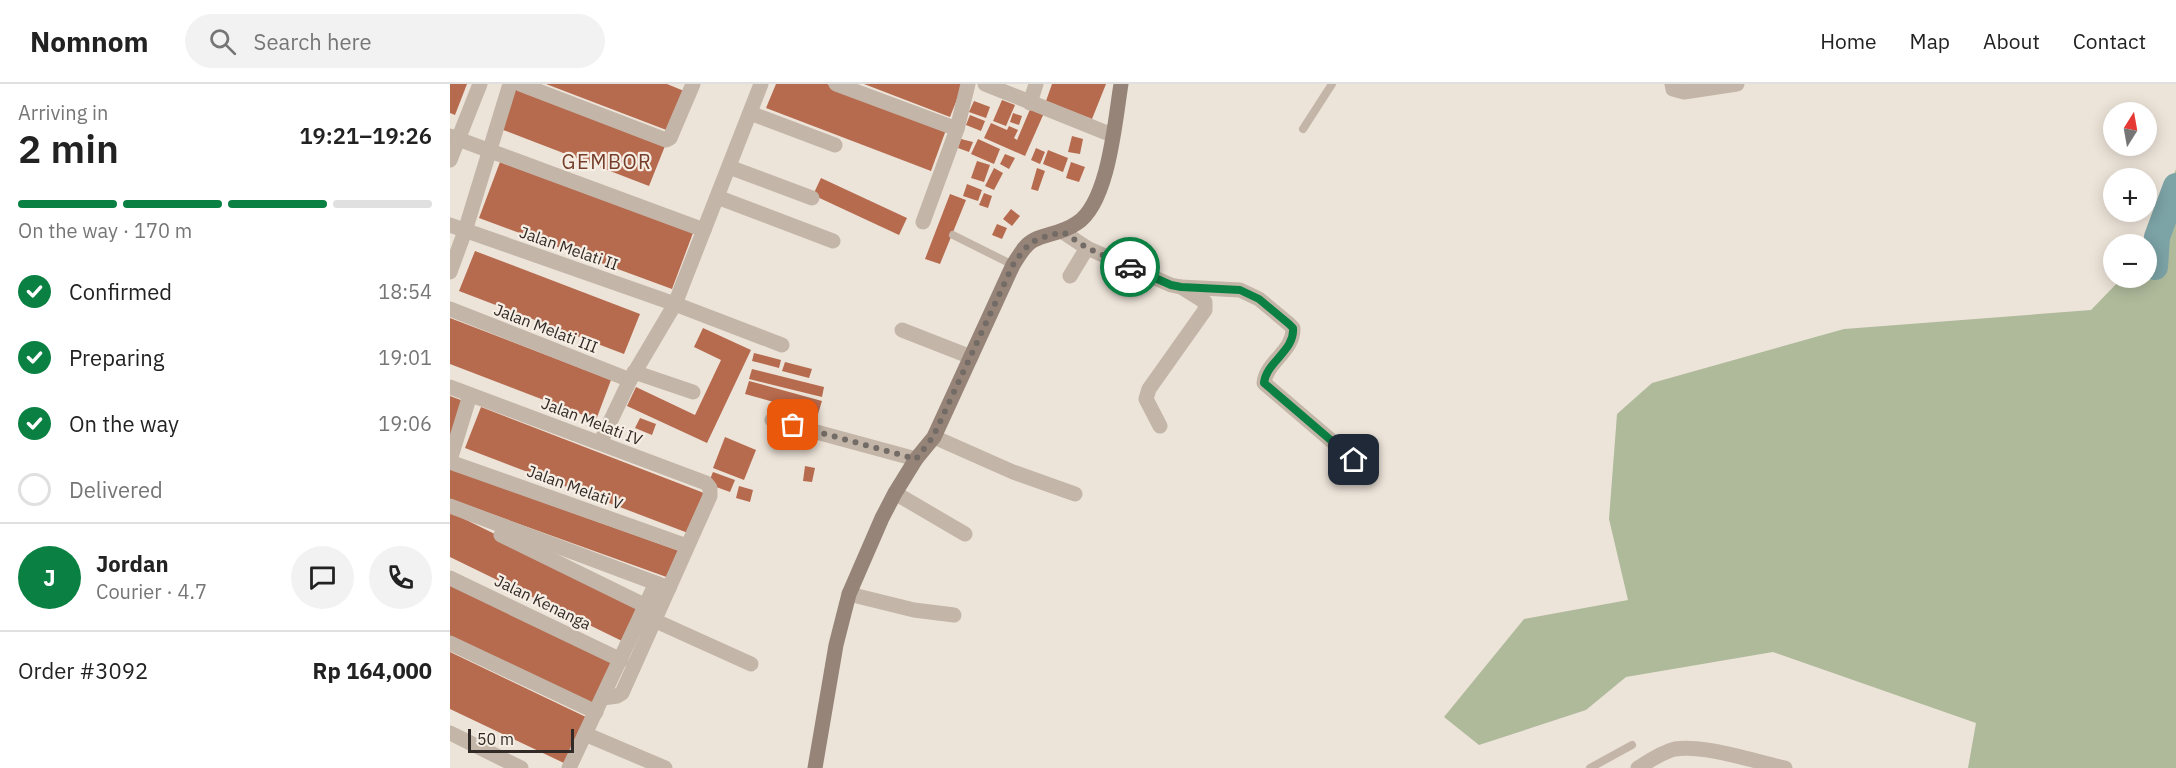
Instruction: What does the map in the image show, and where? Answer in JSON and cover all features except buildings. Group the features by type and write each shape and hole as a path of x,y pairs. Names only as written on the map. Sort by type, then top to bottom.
{"street":[{"path":"450,160 454,138 480,84"},
{"path":"450,272 465,231 510,84"},
{"path":"520,84 663,139 670,138 690,85"},
{"path":"600,443 632,376 675,304 761,84"},
{"path":"836,84 957,129"},
{"path":"923,222 957,129 968,84"},
{"path":"985,84 1112,135"},
{"path":"1030,102 1036,84"},
{"path":"815,768 836,645 849,594 882,518 916,459 933,437 1013,265 1022,251 1035,240 1063,232 1080,221 1100,191 1106,172 1120,84"},
{"path":"1672,84 1673,89 1684,92 1737,84"},
{"path":"750,113 835,145"},
{"path":"454,138 704,230"},
{"path":"729,167 812,198"},
{"path":"717,196 833,241"},
{"name":"Jalan Melati II","path":"450,225 675,304 782,345"},
{"path":"1063,232 1087,248 1171,285 1240,290 1259,299 1293,328 1292,339 1266,374 1264,383 1354,460"},
{"path":"1070,276 1087,248"},
{"path":"1160,426 1146,399 1149,389 1206,308 1203,300 1181,287"},
{"name":"Jalan Melati III","path":"450,309 632,376 693,392"},
{"path":"902,330 971,357"},
{"name":"Jalan Melati IV","path":"450,387 706,483 710,488 710,496 687,546"},
{"path":"450,461 470,395"},
{"path":"772,420 916,459"},
{"path":"933,437 1013,472 1075,494"},
{"name":"Jalan Melati V","path":"450,461 687,546"},
{"path":"895,494 965,534"},
{"path":"450,508 663,586"},
{"path":"450,508 648,614 752,664"},
{"path":"569,768 621,660 687,546"},
{"name":"Jalan Kenanga","path":"450,578 621,660"},
{"path":"849,594 914,610 954,615"},
{"path":"603,698 622,693 648,614"},
{"path":"450,643 596,712"},
{"path":"450,733 521,768"},
{"path":"585,734 665,768"},
{"path":"1638,768 1666,752 1687,748 1785,768"}],"lane":[{"path":"1303,129 1332,84"},
{"path":"953,235 1013,265"},
{"path":"1590,768 1632,745"}],"green space":[{"path":"2176,169 2176,768 1968,768 1976,723 1773,652 1626,677 1586,710 1479,745 1444,717 1524,619 1628,600 1609,519 1617,414 1652,383 1844,329 2091,310 2112,288 2157,288 2157,234 2153,234"}],"waterway":[{"path":"2157,237 2176,186"}],"way so far":[{"path":"793,425 916,459 933,437 1013,265 1028,244 1063,232 1087,248 1130,267"}],"district":[{"name":"GEMBOR","path":"607,161"}],"route":[{"path":"1130,267 1171,285 1232,289 1249,293 1289,324 1293,328 1292,339 1266,374 1264,383 1354,460"}]}
